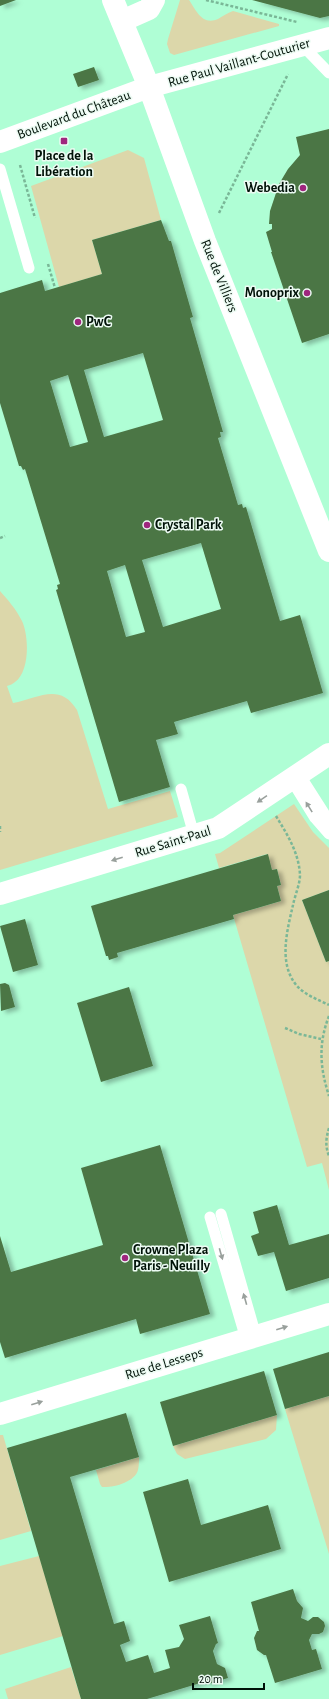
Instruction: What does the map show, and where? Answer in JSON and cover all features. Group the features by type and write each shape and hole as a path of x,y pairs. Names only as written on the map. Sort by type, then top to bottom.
{"street":[{"name":"Rue de Villiers","path":"113,0 149,87 205,240 329,551"},
{"path":"122,21 149,9 154,0"},
{"name":"Rue Paul Vaillant-Couturier","path":"149,87 317,41"},
{"name":"Boulevard du Château","path":"0,142 149,87"},
{"name":"Rue Saint-Paul","path":"0,894 218,828 329,754"},
{"name":"Rue de Lesseps","path":"0,1414 329,1314"}],"lane":[{"path":"317,41 329,73"},
{"path":"0,169 28,268"},
{"path":"295,777 329,821"},
{"path":"295,777 315,818 329,834"},
{"path":"181,790 194,835"},
{"path":"215,1215 251,1338"}],"path":[{"path":"205,240 317,41 314,26 206,0"},
{"path":"20,165 26,188"},
{"path":"0,538 5,536"},
{"path":"262,799 276,816 290,840 297,860 300,876 288,930 286,964 298,987 329,1005"},
{"path":"0,826 0,832"},
{"path":"329,1016 321,1039 321,1058 329,1096"},
{"path":"285,1028 299,1034 321,1039"},
{"path":"329,1128 326,1142 329,1156"}],"shaded area":[{"path":"180,0 189,0 200,16 204,19 212,21 233,11 279,24 279,26 174,55 170,53 167,44"},
{"path":"128,150 144,158 161,220 92,240 102,274 59,287 31,186"},
{"path":"0,591 20,617 26,635 26,662 20,677 15,682 7,686 13,703 48,694 63,696 70,701 77,710 108,809 170,791 178,817 0,870"},
{"path":"294,804 313,832 329,848 329,890 302,900 326,962 329,961 329,1190 322,1163 307,1167 233,915 281,901 277,886 281,885 277,869 272,870 267,854 219,868 215,854 220,853"},
{"path":"329,1396 329,1554 285,1409"},
{"path":"277,1415 276,1430 266,1439 185,1459 177,1454 173,1446"},
{"path":"0,1435 3,1435 31,1531 0,1540"},
{"path":"139,1457 138,1470 133,1478 117,1485 102,1487 96,1470"},
{"path":"39,1556 63,1636 0,1655 0,1566"},
{"path":"71,1667 81,1699 8,1699 5,1689"}],"building":[{"path":"0,0 16,0 0,6"},
{"path":"252,0 329,0 329,16 320,18"},
{"path":"94,67 99,80 78,87 73,74"},
{"path":"329,129 329,334 302,343 271,252 266,232 272,229 272,224 269,224 270,211 279,184 288,169 300,155 296,137"},
{"name":"Crystal Park","path":"161,220 169,241 171,241 193,317 190,318 223,432 220,432 221,437 218,438 238,505 242,504 243,508 246,507 280,621 300,615 323,693 251,713 247,701 174,722 178,734 156,740 170,787 119,802 56,590 58,589 57,585 60,584 25,469 23,470 21,466 19,466 0,403 0,293 42,280 45,291 102,274 92,240","holes":["143,353 163,420 104,437 84,370","68,375 88,442 70,447 50,381","201,543 221,609 163,627 142,560","125,565 145,632 126,637 107,571"]},
{"path":"268,854 272,870 277,869 281,885 277,886 281,901 233,915 234,919 117,953 118,957 109,960 108,956 106,956 91,906"},
{"path":"329,890 329,961 326,962 302,900"},
{"path":"25,919 38,965 13,972 0,926"},
{"path":"5,983 9,985 15,1007 1,1011 0,984"},
{"path":"129,987 153,1066 101,1082 77,1003"},
{"name":"Crowne Plaza Paris - Neuilly","path":"160,1145 210,1314 140,1334 136,1319 5,1358 0,1342 0,1236 11,1272 103,1245 81,1168"},
{"path":"277,1205 289,1245 329,1234 329,1278 286,1291 274,1252 258,1256 251,1236 259,1233 253,1212"},
{"path":"329,1352 329,1396 285,1409 273,1369"},
{"path":"264,1371 277,1415 173,1446 160,1402"},
{"path":"126,1413 139,1457 70,1477 114,1624 124,1621 130,1641 120,1645 126,1662 148,1655 154,1673 170,1668 165,1650 179,1647 184,1639 179,1625 210,1616 218,1643 213,1651 217,1664 225,1668 228,1678 208,1684 207,1681 147,1699 81,1699 7,1448"},
{"path":"188,1479 201,1525 268,1505 281,1549 169,1582 143,1492"},
{"path":"293,1589 297,1601 303,1608 301,1618 308,1621 313,1617 318,1617 324,1622 325,1626 323,1632 319,1634 312,1634 309,1640 312,1650 316,1649 322,1669 275,1683 266,1655 257,1650 254,1638 257,1631 259,1631 251,1602"}],"place":[{"name":"Place de la Libération","path":"64,141"},
{"name":"Webedia","path":"303,188"},
{"name":"Monoprix","path":"307,293"},
{"name":"PwC","path":"78,322"},
{"name":"Crystal Park","path":"147,525"},
{"name":"Crowne Plaza Paris - Neuilly","path":"125,1258"}]}
